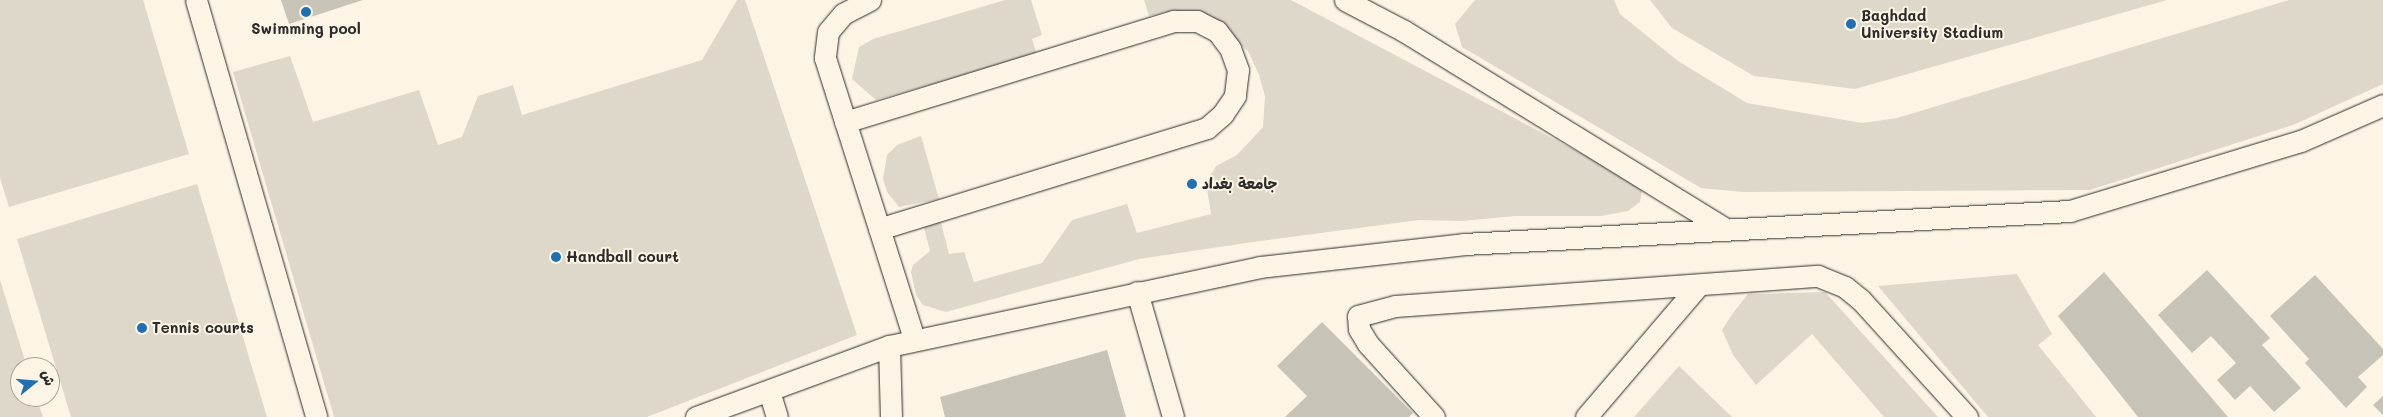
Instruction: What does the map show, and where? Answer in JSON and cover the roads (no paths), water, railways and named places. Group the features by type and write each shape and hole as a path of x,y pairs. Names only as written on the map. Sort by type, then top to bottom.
{"lane":[{"path":"196,0 316,417"},
{"path":"870,0 843,14 828,32 825,58 914,339"},
{"path":"1345,0 1404,31 1726,229"},
{"path":"845,122 1174,21 1197,21 1217,31 1230,48 1238,70 1235,96 1223,114 1208,128 879,229"},
{"path":"696,417 889,346 914,339 1260,267 1464,244 2070,211 2301,141 2383,105"},
{"path":"1434,417 1368,344 1360,329 1358,316 1395,306 1818,276 1845,287 1861,300 1967,417"},
{"path":"1586,417 1698,286"},
{"path":"1137,292 1173,417"},
{"path":"889,346 890,417"},
{"path":"769,391 777,417"}],"place":[{"name":"Swimming pool","path":"306,12"},
{"name":"Baghdad University Stadium","path":"1851,24"},
{"name":"جامعة بغداد","path":"1192,184"},
{"name":"Handball court","path":"556,257"},
{"name":"Tennis courts","path":"142,328"}]}
